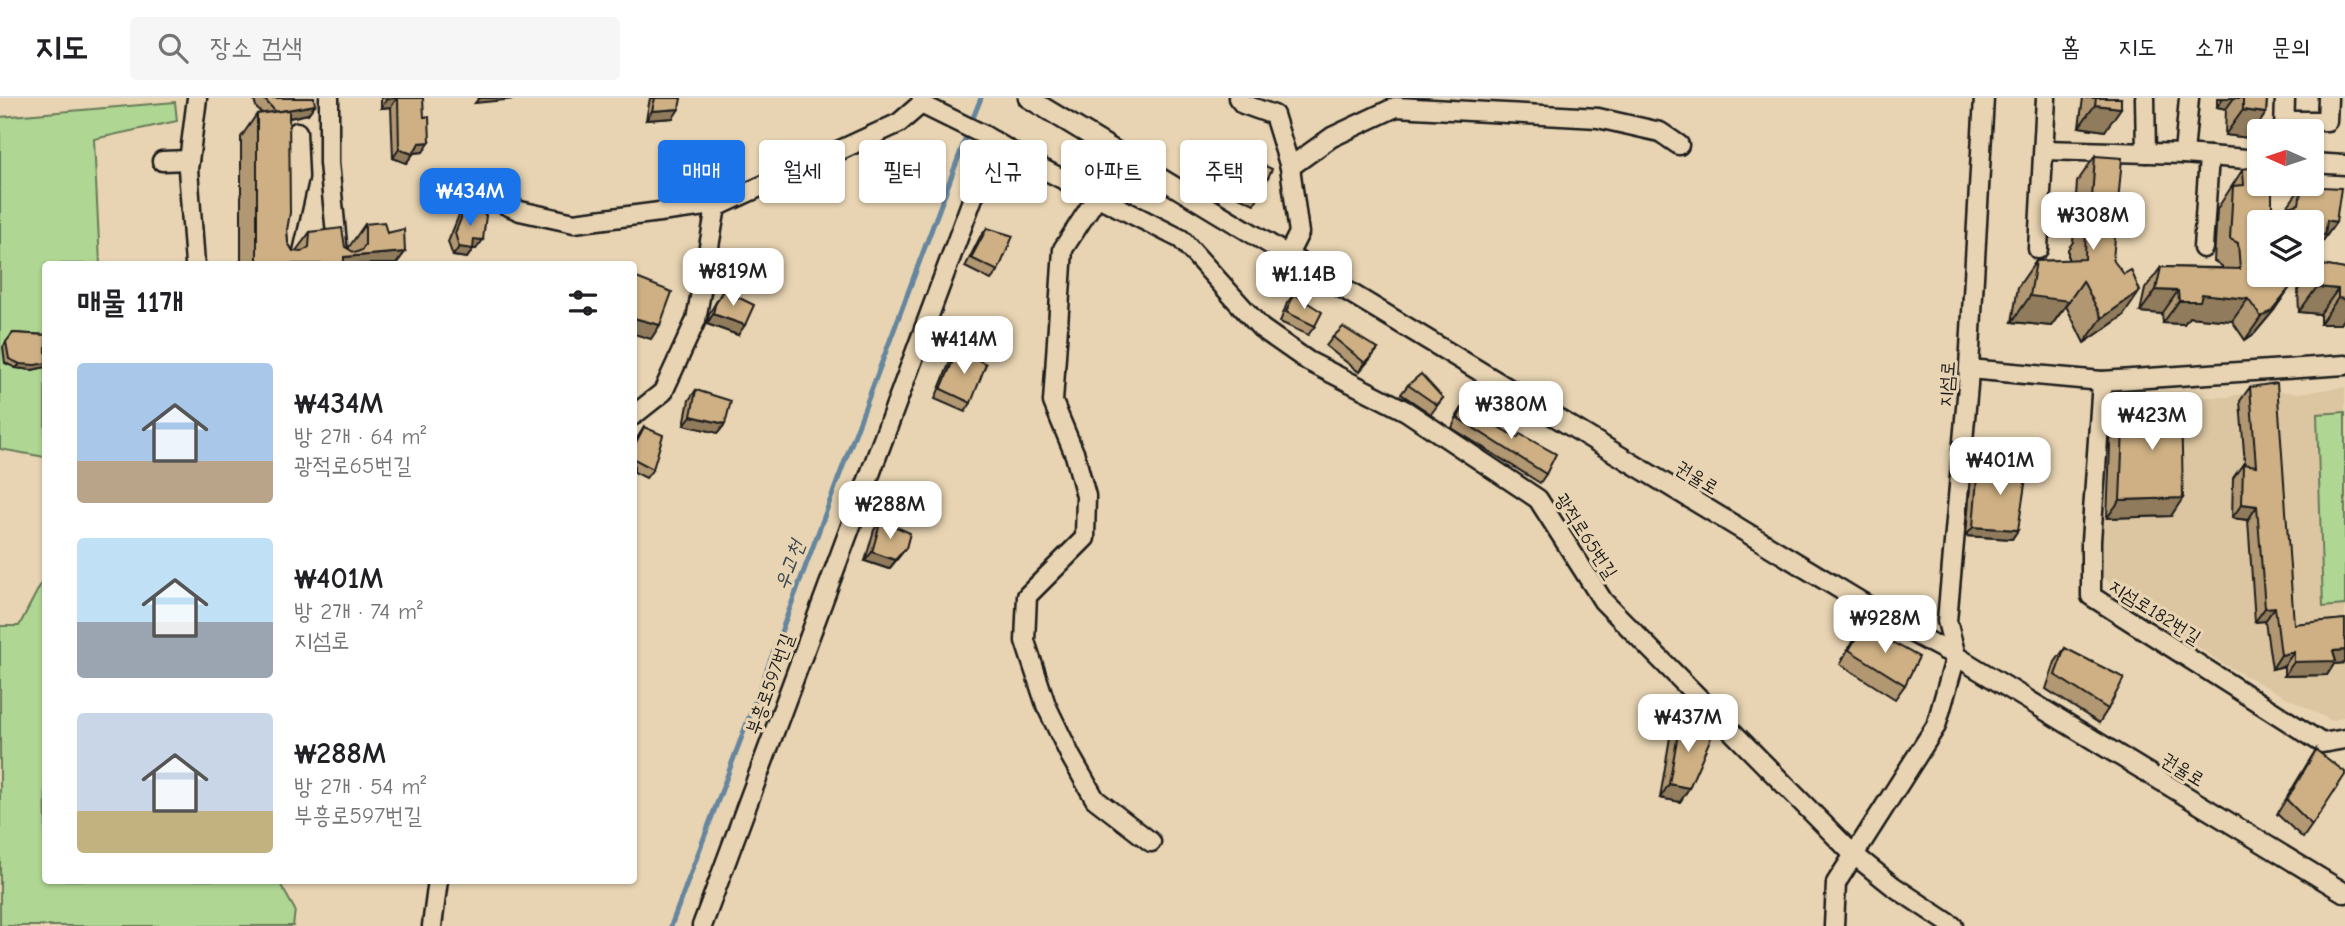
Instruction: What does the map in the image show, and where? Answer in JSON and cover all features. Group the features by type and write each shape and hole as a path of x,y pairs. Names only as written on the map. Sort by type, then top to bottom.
{"street":[{"path":"195,261 188,169 197,98"},
{"path":"329,98 329,163 339,261"},
{"name":"권율로","path":"1028,98 2345,893"},
{"path":"1238,98 1243,104 1274,115 1290,167 1299,233 1288,255"},
{"name":"지섬로","path":"1956,656 1947,621 1969,369 1984,98"},
{"path":"2038,249 2046,98"},
{"path":"2145,98 2146,153"},
{"path":"2184,153 2189,98"},
{"path":"2285,98 2285,119"},
{"path":"2324,121 2327,121 2328,98"},
{"name":"광적로65번길","path":"477,192 520,211 574,223 722,204 899,123 921,101 944,117 988,137 1061,178"},
{"path":"1290,167 1332,137 1396,107 1598,118 1660,132 1679,145"},
{"path":"283,261 282,252 299,177 297,132"},
{"name":"부흥로597번길","path":"702,926 988,137"},
{"path":"2044,150 2184,153 2247,159"},
{"path":"2203,248 2209,156"},
{"path":"162,162 189,160"},
{"path":"2324,164 2345,165"},
{"path":"1092,203 1063,249 1053,402 1076,455 1086,496 1085,538 1027,596 1025,641 1046,705 1070,757 1095,799 1151,842"},
{"name":"광적로65번길","path":"1112,203 1181,239 1261,328 1308,362 1406,411 1538,499 1603,601 1853,854 1892,886 1953,926"},
{"path":"637,413 663,392 696,320 716,207 722,204"},
{"path":"1969,369 2102,381 2345,365"},
{"name":"지섬로182번길","path":"2102,381 2091,541 2091,596 2322,743 2345,739"},
{"path":"1834,926 1836,883 1936,726 1956,656"},
{"path":"432,926 437,884"}],"shaded area":[{"path":"2345,387 2345,716 2332,721 2223,664 2121,594 2096,570 2110,398 2226,397 2261,390 2299,393"}],"green space":[{"path":"175,102 177,121 94,139 100,261 42,261 42,456 0,449 0,117"},
{"path":"2345,412 2345,605 2323,607 2317,414"},
{"path":"42,582 42,884 280,884 295,910 293,926 0,926 0,626 19,626"}],"building":[{"path":"263,98 314,98 315,105 276,112"},
{"path":"398,98 423,98 424,117 429,117 430,142 419,143 413,154 399,149"},
{"path":"655,98 681,98 679,109 652,111"},
{"path":"2096,98 2121,98 2121,108 2095,105"},
{"path":"2243,98 2267,98 2266,113 2243,110"},
{"path":"289,110 290,213 287,230 288,243 293,251 301,252 309,247 310,232 342,228 345,247 355,253 365,245 365,224 384,222 387,233 404,229 405,252 344,257 344,261 257,261 257,114"},
{"path":"2095,156 2122,158 2113,260 2124,274 2131,270 2140,291 2102,318 2083,281 2069,301 2030,296 2036,261 2085,259 2086,223 2090,226"},
{"path":"1267,167 1272,169 1267,180"},
{"path":"2247,168 2247,196 2272,196 2272,210 2247,210 2247,287 2290,287 2271,311 2261,317 2248,299 2202,294 2200,301 2179,301 2178,291 2156,290 2161,267 2240,269 2238,243 2230,239 2233,186 2244,185 2243,169"},
{"path":"2324,187 2341,188 2336,222 2327,220 2325,235 2324,210 2279,210 2299,204 2300,196 2324,196"},
{"path":"466,206 486,215 483,240 474,239 473,249 459,247 455,233"},
{"path":"987,228 1013,236 998,271 971,258"},
{"path":"2324,265 2345,269 2345,299 2338,298 2338,289 2317,287 2324,287"},
{"path":"637,278 672,292 660,325 637,319"},
{"path":"723,290 754,305 745,325 713,314"},
{"path":"1294,294 1322,312 1315,326 1286,312"},
{"path":"1343,327 1378,349 1365,363 1333,337"},
{"path":"13,333 42,335 42,364 20,364 9,359 6,342"},
{"path":"958,349 986,364 971,403 941,389"},
{"path":"1421,374 1443,398 1437,405 1408,385"},
{"path":"2277,383 2294,624 2345,619 2345,650 2333,651 2336,661 2294,662 2294,652 2281,655 2275,607 2265,608 2257,506 2242,504 2243,464 2256,466 2250,387"},
{"path":"696,390 731,401 725,424 691,416"},
{"path":"2181,402 2183,498 2120,500 2124,405"},
{"path":"1463,406 1517,438 1520,434 1556,454 1546,474 1458,418"},
{"path":"644,427 663,435 653,469 637,461 637,440"},
{"path":"2028,465 2018,530 1973,527 1978,466"},
{"path":"881,520 910,533 906,548 895,560 872,552"},
{"path":"1863,626 1919,657 1905,685 1849,650"},
{"path":"2065,648 2124,678 2108,709 2055,675"},
{"path":"1680,723 1713,733 1689,788 1669,784"},
{"path":"2316,750 2345,772 2345,775 2312,825 2287,800"}],"waterway":[{"name":"우고천","path":"971,123 981,98"},
{"name":"우고천","path":"671,926 968,132"}]}
